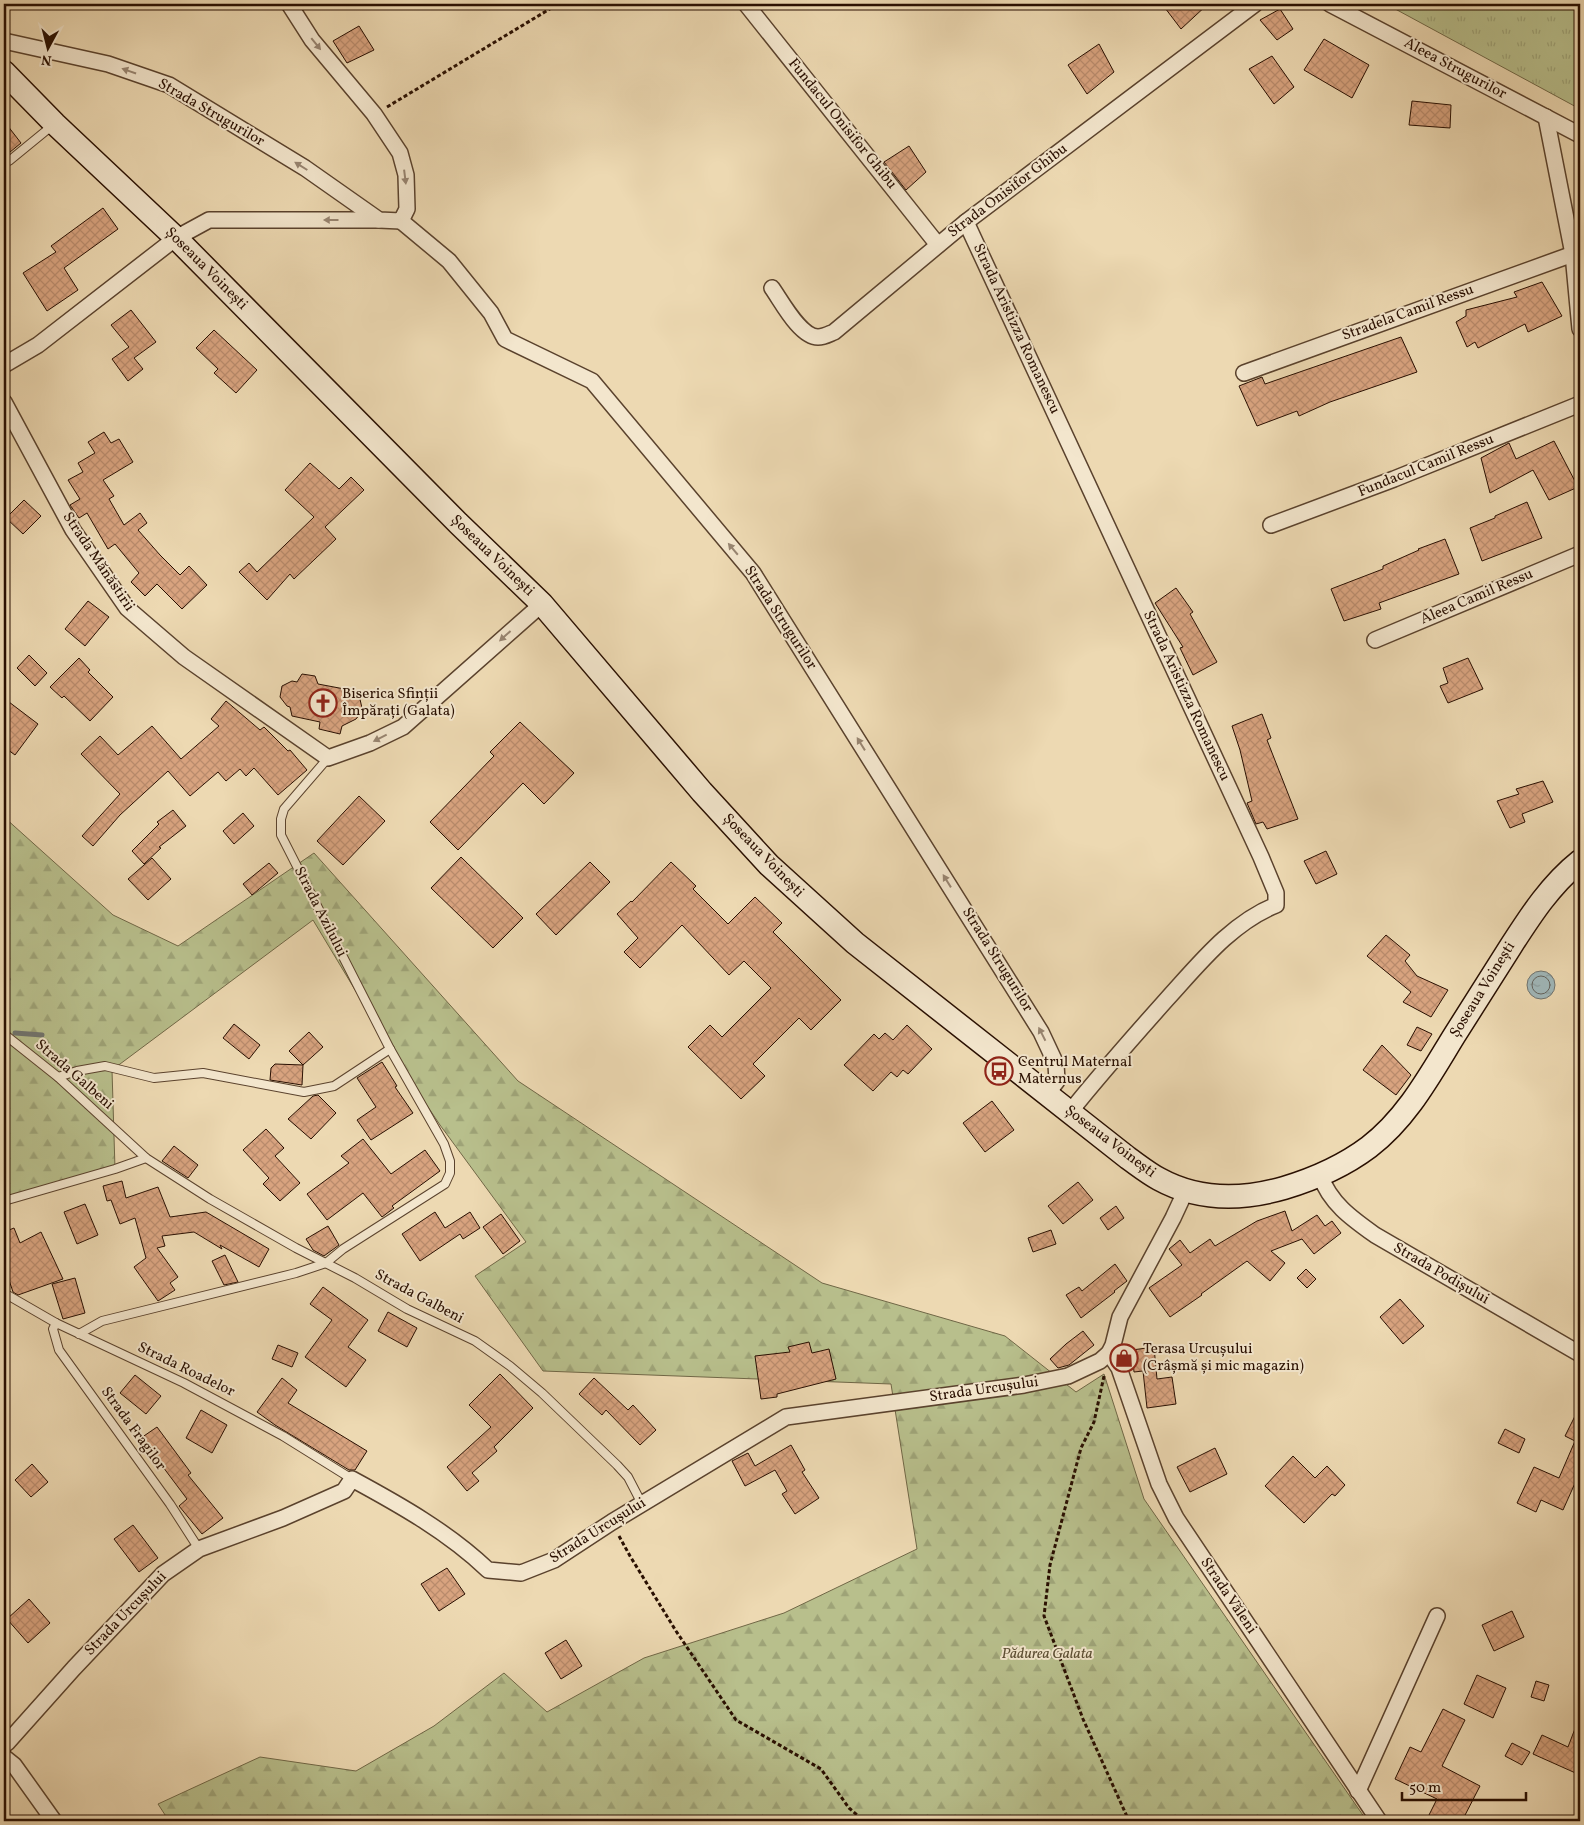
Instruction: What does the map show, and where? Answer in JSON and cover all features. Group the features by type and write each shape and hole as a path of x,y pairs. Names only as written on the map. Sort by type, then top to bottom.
{"main road":[{"name":"Șoseaua Voinești","path":"4,72 55,124 176,238 451,516 542,604 702,792 769,865 855,943 1128,1158 1158,1178 1186,1190 1221,1196 1247,1196 1297,1184 1320,1175 1348,1161 1370,1146 1393,1125 1410,1105 1524,925 1564,874 1580,861"}],"street":[{"path":"4,365 38,345 176,238 209,220 402,221 407,209 406,174 400,153 374,114 312,40 289,4"},
{"name":"Fundacul Onisifor Ghibu","path":"746,4 938,245"},
{"name":"Strada Onisifor Ghibu","path":"772,288 801,329 808,335 817,337 834,332 966,222 1255,4"},
{"name":"Aleea Strugurilor","path":"1330,4 1580,135"},
{"name":"Strada Strugurilor","path":"4,41 108,64 169,85 305,168 380,220"},
{"path":"1546,117 1573,254 1580,329"},
{"name":"Strada Strugurilor","path":"402,221 449,261 491,313 505,339 592,381 753,573 1042,1032 1056,1064 1057,1080 1048,1094"},
{"name":"Strada Aristizza Romanescu","path":"966,222 1257,848 1276,893 1276,905 1262,910 1222,940 1139,1030 1070,1112"},
{"name":"Stradela Camil Ressu","path":"1244,373 1573,254"},
{"name":"Strada Mănăstirii","path":"4,402 74,530 127,608 184,657 328,758"},
{"name":"Fundacul Camil Ressu","path":"1271,525 1394,479 1580,404"},
{"name":"Aleea Camil Ressu","path":"1375,640 1580,554"},
{"name":"Strada Azilului","path":"328,758 370,743 403,727 542,604"},
{"name":"Strada Podișului","path":"1320,1175 1325,1189 1347,1215 1375,1236 1580,1354"},
{"path":"1109,1353 1120,1317 1186,1190"},
{"name":"Strada Urcușului","path":"4,1744 7,1743 86,1655 163,1574 199,1550 283,1518 344,1491 352,1479 413,1512 471,1554 488,1570 521,1573 554,1560 612,1522 786,1417 1024,1385 1068,1376 1100,1361 1109,1353"},
{"name":"Strada Văleni","path":"1109,1353 1119,1368 1159,1484 1176,1518 1379,1821"},
{"path":"1358,1791 1437,1616"},
{"path":"4,1757 14,1765 54,1821"}],"lane":[{"path":"9,161 55,124"},
{"name":"Strada Azilului","path":"326,1263 343,1249 445,1184 450,1173 450,1161 444,1144 390,1049 281,835 281,818 284,809 328,758"},
{"name":"Strada Galbeni","path":"4,1034 58,1077 146,1158 210,1199 407,1309 475,1342 510,1366 542,1393 617,1465 628,1478 642,1504"},
{"path":"58,1077 78,1070 105,1066 154,1078 203,1074 304,1092 334,1086 390,1049"},
{"path":"4,1201 115,1169 146,1158"},
{"path":"79,1334 102,1321 296,1273 326,1263"},
{"name":"Strada Roadelor","path":"4,1293 56,1323 184,1383 284,1436 352,1479"},
{"name":"Strada Fragilor","path":"56,1323 53,1330 59,1350 170,1504 199,1550"}],"path":[{"path":"374,114 558,4"},
{"path":"1109,1353 1094,1422 1080,1448 1050,1565 1044,1616 1084,1719 1128,1821"},
{"path":"612,1522 630,1556 676,1631 736,1720 821,1769 849,1808 864,1821"}],"green space":[{"path":"1386,4 1580,4 1580,109"},
{"name":"Pădurea Galata","path":"4,817 113,915 178,946 314,853 518,1081 822,1283 1005,1336 1076,1392 1104,1374 1144,1499 1367,1821 169,1821 158,1804 260,1757 356,1771 434,1726 504,1673 547,1712 644,1658 784,1613 917,1549 891,1384 543,1371 475,1276 526,1242 440,1125 402,1068 313,920 112,1070 115,1169 4,1198"}],"water":[{"path":"1541,971 1551,975 1555,985 1551,995 1541,999 1531,995 1527,985 1531,975"}],"building":[{"path":"1162,4 1208,4 1181,29"},
{"path":"1280,9 1293,29 1277,40 1260,20"},
{"path":"359,26 374,50 347,63 333,41"},
{"path":"1324,39 1369,65 1352,98 1304,70"},
{"path":"1099,44 1114,72 1087,94 1068,65"},
{"path":"1272,56 1294,87 1274,104 1249,69"},
{"path":"1412,101 1451,105 1450,128 1409,125"},
{"path":"4,121 21,143 4,157"},
{"path":"909,146 926,172 906,190 884,162"},
{"path":"103,208 118,229 64,268 78,290 47,311 23,273 56,252 51,246"},
{"path":"1542,282 1562,316 1528,332 1525,324 1478,348 1475,342 1467,347 1456,322 1466,316 1466,310 1517,297 1514,292"},
{"path":"131,310 156,342 134,358 143,369 128,381 112,359 129,347 111,325"},
{"path":"214,330 257,370 236,393 214,373 218,369 196,348"},
{"path":"1401,337 1417,372 1330,402 1299,416 1297,411 1257,426 1239,386 1262,377 1265,384"},
{"path":"104,432 111,443 119,439 133,462 103,480 114,496 109,499 124,525 140,513 147,523 138,530 160,555 180,575 189,566 207,585 182,609 157,584 145,596 131,582 139,573 115,544 108,549 87,513 79,518 70,505 80,499 68,480 83,472 78,463 95,453 88,442"},
{"path":"1554,441 1578,487 1549,500 1533,470 1490,493 1481,458 1509,443 1516,459"},
{"path":"310,463 339,489 351,477 364,490 325,527 336,539 294,579 290,574 267,600 239,572 249,563 257,572 314,517 285,490"},
{"path":"24,500 41,516 23,534 6,518"},
{"path":"1527,502 1542,538 1482,561 1470,528"},
{"path":"1445,539 1459,574 1379,603 1381,609 1344,621 1331,589 1383,569 1383,566 1418,549"},
{"path":"1176,588 1193,612 1190,614 1217,662 1193,675 1180,648 1183,647 1155,603"},
{"path":"88,601 109,617 85,646 65,629"},
{"path":"29,655 47,673 35,686 17,668"},
{"path":"79,658 90,670 88,672 113,697 90,721 64,696 62,698 50,687"},
{"path":"1468,658 1483,689 1448,703 1440,686 1448,683 1443,668"},
{"name":"Biserica Sfinții Împărați (Galata)","path":"302,674 315,676 318,684 355,691 359,695 362,708 360,714 356,719 342,726 340,734 319,729 320,722 292,716 290,707 280,697 282,686 292,681 297,682"},
{"path":"226,701 260,730 264,727 288,751 290,750 307,770 278,795 254,768 246,776 240,769 226,781 218,772 190,796 168,771 120,815 93,846 82,836 120,794 81,754 100,736 118,755 152,726 181,759 219,726 211,719"},
{"path":"9,702 38,724 15,755 4,747 4,709"},
{"path":"1262,714 1271,738 1267,740 1298,819 1267,829 1263,822 1256,824 1247,803 1252,801 1240,750 1232,726"},
{"path":"520,722 574,773 544,804 523,783 458,850 430,822 494,756 490,752"},
{"path":"1543,781 1553,802 1522,814 1525,822 1510,828 1497,801 1519,794 1516,789"},
{"path":"359,796 385,821 343,865 317,841"},
{"path":"173,810 186,826 159,847 161,848 144,864 132,851 159,824 157,822"},
{"path":"243,813 254,826 234,844 223,831"},
{"path":"1326,851 1337,874 1316,884 1304,861"},
{"path":"461,857 523,918 493,948 431,888"},
{"path":"152,858 171,879 148,900 128,879"},
{"path":"590,862 610,882 556,935 536,914"},
{"path":"671,862 696,886 693,889 728,924 755,897 782,923 773,932 841,1000 811,1030 799,1018 753,1064 765,1076 741,1099 688,1047 710,1025 722,1037 771,988 744,961 729,975 682,925 640,968 624,952 638,938 617,914 632,902"},
{"path":"269,863 278,873 252,895 243,884"},
{"path":"1386,935 1410,955 1405,961 1417,976 1448,990 1431,1017 1403,1002 1411,992 1367,956"},
{"path":"234,1024 260,1045 249,1059 223,1038"},
{"path":"907,1025 932,1049 908,1074 903,1070 897,1077 891,1072 873,1091 844,1065 874,1034 879,1039 885,1033 893,1040"},
{"path":"1417,1027 1432,1034 1421,1051 1407,1045"},
{"path":"309,1032 323,1047 303,1065 289,1051"},
{"path":"1382,1045 1411,1075 1396,1095 1363,1070"},
{"path":"382,1062 397,1086 395,1087 413,1113 371,1140 357,1120 376,1107 357,1078"},
{"path":"275,1064 303,1065 302,1085 270,1080 271,1068"},
{"path":"318,1095 336,1113 311,1139 288,1119 313,1096"},
{"path":"992,1101 1014,1130 985,1152 963,1123"},
{"path":"266,1129 284,1148 275,1156 300,1183 280,1201 263,1184 269,1178 243,1150"},
{"path":"363,1139 391,1174 425,1150 440,1171 392,1206 394,1208 382,1217 363,1193 327,1220 307,1194 349,1163 341,1156"},
{"path":"174,1146 198,1165 188,1178 162,1161"},
{"path":"122,1181 126,1198 158,1187 170,1217 206,1212 269,1249 259,1267 220,1245 222,1249 194,1232 162,1236 165,1246 157,1248 178,1277 170,1283 175,1290 158,1301 134,1267 146,1258 135,1218 120,1224 111,1200 107,1201 103,1186"},
{"path":"1078,1182 1093,1200 1063,1224 1048,1206"},
{"path":"85,1204 98,1235 77,1244 64,1212"},
{"path":"1116,1206 1124,1218 1108,1230 1100,1218"},
{"path":"1285,1211 1292,1231 1317,1215 1325,1226 1332,1221 1341,1233 1314,1254 1302,1239 1271,1251 1285,1263 1270,1281 1247,1261 1170,1317 1149,1288 1182,1265 1169,1249 1180,1240 1190,1253 1210,1239 1215,1246 1257,1221"},
{"path":"435,1212 445,1228 470,1212 480,1228 463,1239 460,1234 420,1261 402,1234"},
{"path":"501,1214 520,1241 503,1254 483,1227"},
{"path":"328,1226 339,1245 324,1256 313,1250 306,1239"},
{"path":"14,1228 20,1243 41,1232 63,1279 18,1295 13,1292 4,1265 4,1232"},
{"path":"1051,1230 1056,1244 1033,1252 1028,1238"},
{"path":"225,1255 238,1282 224,1285 212,1261"},
{"path":"1115,1264 1127,1281 1081,1318 1066,1295 1079,1287 1082,1291"},
{"path":"1306,1269 1316,1279 1307,1288 1297,1278"},
{"path":"75,1278 85,1313 63,1319 52,1284"},
{"path":"323,1287 368,1320 348,1347 366,1360 346,1387 305,1357 332,1320 310,1304"},
{"path":"1400,1299 1424,1326 1403,1344 1380,1317"},
{"path":"388,1312 417,1328 407,1347 378,1331"},
{"path":"1083,1331 1094,1345 1069,1365 1058,1368 1050,1359"},
{"path":"809,1342 812,1353 829,1349 836,1379 777,1394 777,1397 761,1399 755,1356 790,1352 788,1347"},
{"path":"278,1345 298,1353 292,1367 272,1359"},
{"path":"1154,1347 1157,1379 1172,1377 1176,1404 1147,1408 1143,1371 1134,1372 1132,1350"},
{"path":"500,1374 533,1408 494,1447 497,1451 472,1473 479,1481 467,1491 447,1467 491,1427 469,1405"},
{"path":"135,1375 161,1396 146,1414 120,1393"},
{"path":"282,1378 297,1390 288,1403 367,1451 355,1470 349,1470 257,1412"},
{"path":"594,1378 628,1410 633,1405 656,1430 640,1445 606,1410 602,1415 579,1394"},
{"path":"1580,1406 1580,1472 1563,1510 1541,1500 1536,1512 1517,1503 1534,1467 1559,1478 1575,1441 1565,1436"},
{"path":"201,1410 227,1425 212,1453 186,1438"},
{"path":"157,1427 191,1473 188,1475 223,1518 202,1534 179,1506 187,1499 154,1455 151,1458 138,1440"},
{"path":"1505,1429 1525,1439 1519,1453 1498,1443"},
{"path":"791,1445 805,1470 802,1472 819,1498 795,1514 782,1494 787,1491 775,1470 745,1486 732,1461 748,1453 755,1466"},
{"path":"1215,1448 1227,1474 1190,1492 1177,1467"},
{"path":"1293,1456 1315,1478 1327,1466 1345,1485 1335,1496 1332,1494 1304,1523 1265,1486"},
{"path":"32,1464 48,1482 31,1497 15,1480"},
{"path":"133,1525 158,1558 139,1572 114,1539"},
{"path":"447,1568 465,1594 439,1611 421,1584"},
{"path":"29,1599 50,1623 28,1643 7,1619"},
{"path":"1512,1611 1524,1637 1494,1651 1482,1625"},
{"path":"566,1640 582,1666 561,1679 545,1653"},
{"path":"1477,1675 1506,1688 1493,1718 1464,1704"},
{"path":"1536,1681 1549,1685 1544,1701 1531,1697"},
{"path":"1443,1709 1465,1720 1442,1766 1480,1786 1462,1821 1426,1821 1437,1799 1395,1779 1410,1747 1421,1752"},
{"path":"1579,1718 1580,1775 1533,1754 1542,1735 1568,1747"},
{"path":"1512,1743 1530,1752 1522,1765 1505,1756"}],"waterway":[{"path":"4,981 8,979"},
{"path":"15,1033 42,1035"}],"place":[{"name":"Biserica Sfinții Împărați (Galata)","path":"323,703"},
{"name":"Centrul Maternal Maternus","path":"999,1071"},
{"name":"Terasa Urcușului (Crâșmă și mic magazin)","path":"1124,1358"}]}
